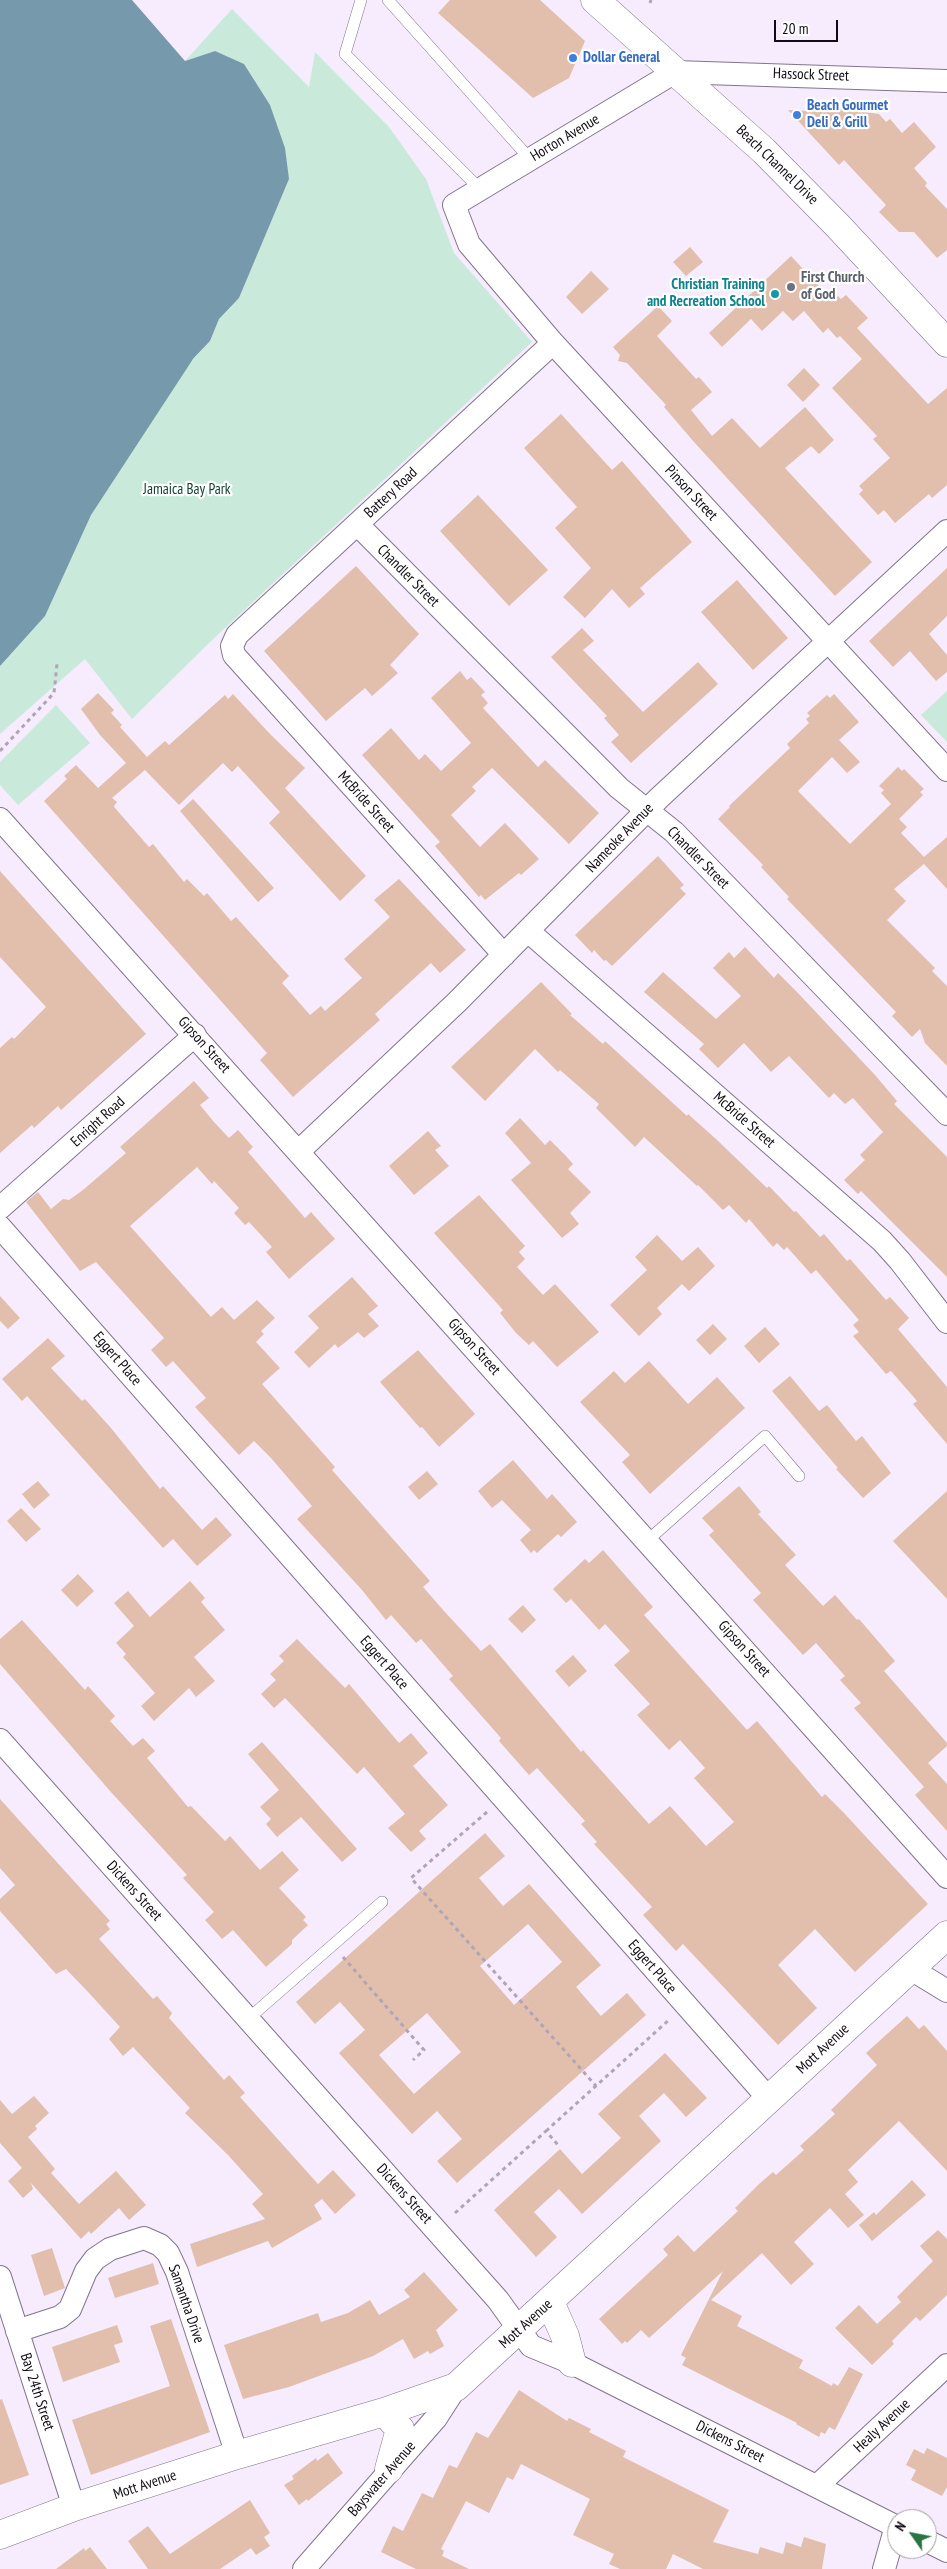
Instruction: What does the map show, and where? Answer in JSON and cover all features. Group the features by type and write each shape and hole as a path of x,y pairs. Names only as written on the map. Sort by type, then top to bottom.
{"street":[{"name":"Beach Channel Drive","path":"595,0 764,151 838,226 947,343"},
{"name":"Horton Avenue","path":"454,205 675,72"},
{"name":"Hassock Street","path":"675,72 947,80"},
{"name":"Pinson Street","path":"454,205 469,244 553,343 947,770"},
{"name":"Battery Road","path":"232,646 237,635 553,343"},
{"name":"Chandler Street","path":"357,524 619,788 674,832 947,1114"},
{"name":"Nameoke Avenue","path":"299,1151 457,1002 647,810 947,531"},
{"name":"McBride Street","path":"232,646 234,655 504,955"},
{"name":"Gipson Street","path":"0,819 947,1877"},
{"name":"McBride Street","path":"528,931 882,1241 900,1261 947,1322"},
{"name":"Enright Road","path":"0,1208 195,1035"},
{"name":"Eggert Place","path":"0,1226 769,2099"},
{"name":"Dickens Street","path":"0,1740 502,2305 531,2346 572,2363 887,2521"},
{"name":"Mott Avenue","path":"0,2535 74,2507 237,2455 384,2412 456,2387 947,1935"},
{"path":"911,1969 947,1991"},
{"name":"Samantha Drive","path":"17,2331 60,2317 70,2309 86,2271 95,2259 110,2248 144,2238 160,2244 168,2253 177,2272 237,2455"},
{"name":"Bay 24th Street","path":"0,2277 74,2507"},
{"path":"550,2302 565,2336 572,2363"},
{"name":"Healy Avenue","path":"816,2486 947,2365"},
{"name":"Bayswater Avenue","path":"304,2569 436,2418 456,2387"},
{"path":"384,2412 400,2429 389,2470"}],"lane":[{"path":"361,0 345,54 480,189"},
{"path":"388,0 530,159"},
{"path":"647,1541 765,1436 799,1476"},
{"path":"248,2019 382,1902"}],"path":[{"path":"0,751 54,693 57,664"},
{"path":"490,1810 411,1878 596,2086"},
{"path":"332,1946 424,2050 413,2060"},
{"path":"455,2213 673,2016"},
{"path":"546,2131 558,2145"}],"green space":[{"name":"Jamaica Bay Park","path":"232,9 309,87 315,52 389,127 426,179 454,253 532,342 210,642 132,719 85,659 0,734 0,511 122,373 193,360 210,341 219,319 239,298 289,179 215,51 185,61"},
{"path":"947,691 947,742 921,715"},
{"path":"56,705 90,743 18,805 0,785 0,762"}],"water":[{"path":"0,0 132,0 185,61 215,51 244,64 270,105 285,148 289,179 239,298 219,319 210,341 193,359 91,515 45,616 0,666"}],"building":[{"path":"450,0 540,0 585,41 569,78 533,98 438,13"},
{"path":"835,108 879,114 886,122 890,119 902,133 914,122 936,147 914,168 927,183 925,186 947,209 947,250 937,258 914,232 899,232 879,212 886,205 844,160 839,165 788,110 830,112"},
{"path":"690,247 703,262 686,276 673,262"},
{"path":"791,256 833,301 838,296 841,299 846,295 868,318 857,328 928,404 947,388 947,485 932,498 929,494 895,523 884,510 878,515 859,494 863,490 859,486 890,458 873,439 877,436 832,388 862,359 840,336 837,338 828,328 823,333 804,311 793,321 783,311 762,331 751,319 722,347 709,333"},
{"path":"591,271 609,289 582,314 566,297"},
{"path":"658,306 672,321 657,336 696,379 699,377 712,392 691,410 712,436 732,418 760,448 805,407 834,440 819,454 811,446 785,468 872,562 835,596 694,442 664,407 666,405 627,363 618,361 620,355 613,347"},
{"path":"804,368 820,385 803,402 787,385"},
{"path":"561,414 612,470 622,461 692,542 640,588 645,594 629,608 612,589 585,618 563,597 591,568 555,528 577,507 524,448"},
{"path":"478,495 548,570 509,606 440,531"},
{"path":"356,566 419,634 390,665 398,673 372,696 365,688 326,721 264,651"},
{"path":"947,568 947,616 929,634 947,655 947,672 936,681 910,651 893,667 869,641"},
{"path":"737,580 788,638 753,670 701,612"},
{"path":"582,628 594,641 583,650 643,712 698,662 718,684 631,763 611,742 619,735 604,718 607,716 551,657"},
{"path":"460,671 467,680 471,677 485,692 481,695 488,703 483,708 538,767 545,760 599,813 569,844 492,768 472,787 476,791 451,815 480,847 505,823 539,859 521,875 519,873 485,900 481,895 479,897 435,846 440,842 362,755 391,728 419,760 425,754 441,771 471,743 431,698"},
{"path":"98,693 114,710 111,713 122,725 120,727 147,757 165,741 169,745 225,695 228,699 233,694 305,768 285,788 366,876 340,901 269,823 280,812 238,766 232,772 223,763 179,805 145,770 112,798 117,802 114,806 115,808 149,847 153,844 184,882 187,879 204,896 207,893 231,921 236,917 289,976 282,983 310,1015 321,1006 325,1011 362,978 344,959 390,917 374,900 399,879 466,950 440,973 431,963 375,1014 380,1020 293,1097 260,1060 267,1053 44,801 67,779 64,776 76,765 98,788 126,763 100,735 81,709"},
{"path":"834,694 859,722 839,740 860,762 847,773 832,757 798,791 850,844 891,804 881,793 884,790 879,786 898,767 902,771 904,769 924,789 920,792 923,795 899,819 907,827 901,833 924,857 947,837 947,889 924,864 894,889 906,901 887,920 935,968 932,971 947,986 947,1066 925,1043 920,1029 912,1037 892,1016 896,1012 787,899 789,897 761,867 763,865 718,819 729,806 790,748 787,744 809,723 806,719 810,716 807,713 827,695 830,698"},
{"path":"193,799 274,888 258,902 180,811"},
{"path":"658,856 684,885 680,888 686,894 612,966 606,960 604,961 594,950 592,953 575,935"},
{"path":"0,871 146,1034 61,1110 58,1106 34,1128 32,1125 0,1153 0,1048 12,1037 14,1039 46,1007 0,957"},
{"path":"745,947 774,978 778,973 797,992 875,1075 897,1101 894,1104 947,1157 947,1277 861,1191 858,1194 844,1180 865,1160 860,1155 883,1132 853,1098 845,1104 834,1093 829,1098 789,1056 771,1072 744,1043 718,1068 699,1049 704,1044 644,992 663,972 716,1019 741,996 713,968 729,952 734,958"},
{"path":"541,982 572,1014 570,1015 603,1044 605,1041 687,1116 688,1114 767,1188 769,1186 794,1212 796,1211 820,1237 824,1234 847,1261 850,1259 886,1300 890,1297 909,1318 898,1329 947,1387 947,1444 913,1404 917,1401 891,1371 886,1374 853,1336 859,1332 853,1325 859,1320 816,1270 811,1274 787,1247 784,1250 777,1243 773,1247 749,1219 746,1223 729,1205 723,1210 644,1137 635,1147 596,1108 599,1104 560,1070 558,1072 535,1049 485,1101 451,1067"},
{"path":"194,1081 209,1098 200,1105 214,1122 229,1138 238,1130 253,1147 248,1152 305,1218 311,1212 335,1239 289,1279 266,1252 272,1247 249,1222 245,1225 234,1213 239,1208 214,1181 212,1184 197,1167 130,1226 211,1317 222,1307 234,1320 257,1300 275,1318 261,1331 264,1334 256,1342 280,1368 262,1384 335,1467 332,1470 430,1581 423,1587 444,1611 481,1651 490,1644 581,1752 583,1750 649,1824 670,1806 706,1846 734,1822 694,1778 705,1768 680,1740 669,1750 637,1715 650,1704 614,1665 630,1651 605,1624 599,1630 571,1599 566,1603 553,1589 585,1559 589,1563 603,1550 653,1607 644,1615 747,1730 757,1721 822,1797 825,1794 844,1813 928,1904 855,1972 815,1929 778,1965 817,2008 778,2045 683,1944 676,1951 643,1915 652,1907 594,1844 597,1842 581,1824 585,1821 537,1768 529,1775 499,1741 501,1738 449,1679 453,1676 421,1639 416,1643 391,1615 386,1620 362,1590 297,1519 312,1506 271,1458 254,1441 239,1455 195,1407 206,1398 173,1361 166,1367 151,1350 164,1338 96,1262 80,1271 26,1202 38,1192 51,1209 63,1199 69,1200 83,1190 126,1153 120,1147"},
{"path":"520,1118 545,1145 550,1140 565,1155 573,1164 568,1169 591,1192 570,1213 579,1224 562,1238 511,1180 531,1163 505,1133"},
{"path":"428,1131 441,1146 435,1150 449,1166 414,1195 389,1166"},
{"path":"479,1195 525,1246 519,1252 525,1259 517,1267 543,1295 555,1284 599,1332 557,1367 533,1341 529,1345 516,1333 500,1313 503,1310 434,1233"},
{"path":"657,1235 682,1261 698,1247 715,1266 689,1291 682,1284 657,1308 662,1314 639,1336 610,1305 647,1270 635,1257"},
{"path":"352,1277 378,1306 368,1314 379,1326 364,1338 358,1332 338,1348 335,1344 309,1368 294,1352 319,1328 308,1316"},
{"path":"0,1296 20,1318 8,1329 0,1321"},
{"path":"713,1324 727,1339 710,1355 696,1340"},
{"path":"765,1327 780,1344 759,1363 744,1346"},
{"path":"48,1338 65,1356 51,1368 82,1401 85,1399 160,1489 163,1486 202,1530 216,1517 232,1535 197,1566 173,1539 163,1548 27,1396 22,1401 2,1379"},
{"path":"418,1350 475,1414 439,1447 380,1382"},
{"path":"649,1361 688,1404 717,1377 745,1408 650,1494 622,1462 630,1455 580,1402 614,1371 625,1383"},
{"path":"790,1376 819,1411 827,1405 856,1441 862,1436 891,1473 863,1498 836,1469 838,1468 772,1391"},
{"path":"513,1460 547,1499 552,1494 577,1522 561,1537 558,1534 537,1553 534,1550 531,1553 520,1540 531,1530 502,1500 492,1508 478,1491"},
{"path":"427,1471 438,1484 419,1500 408,1487"},
{"path":"38,1481 50,1495 34,1509 22,1494"},
{"path":"739,1486 761,1512 758,1514 796,1555 785,1565 823,1606 835,1595 857,1620 859,1619 895,1661 884,1671 947,1743 947,1746 928,1763 947,1784 947,1831 915,1795 924,1787 854,1708 861,1703 840,1680 845,1676 816,1643 803,1655 753,1600 761,1593 709,1535 714,1531 702,1518"},
{"path":"947,1491 947,1599 893,1541"},
{"path":"21,1508 41,1529 26,1542 7,1521"},
{"path":"78,1574 94,1591 77,1607 61,1590"},
{"path":"190,1581 205,1598 201,1602 225,1630 194,1657 215,1681 196,1697 189,1688 154,1721 141,1706 155,1693 123,1657 126,1654 116,1643 134,1626 114,1603 128,1591 150,1617"},
{"path":"523,1605 536,1620 522,1633 508,1619"},
{"path":"22,1620 85,1690 88,1686 115,1716 110,1721 133,1746 143,1738 155,1751 147,1758 188,1807 191,1806 225,1841 230,1836 260,1870 282,1851 299,1870 279,1888 306,1917 303,1920 308,1925 292,1940 292,1944 266,1967 233,1930 222,1939 205,1920 214,1912 183,1878 187,1875 110,1791 0,1664 0,1639"},
{"path":"297,1639 345,1688 349,1684 399,1743 411,1733 428,1753 413,1766 448,1805 419,1831 426,1839 411,1852 388,1828 405,1814 364,1767 357,1774 285,1698 274,1708 261,1694 276,1680 270,1674 284,1661 279,1656"},
{"path":"573,1655 587,1671 569,1687 555,1671"},
{"path":"262,1742 357,1849 342,1862 301,1817 277,1837 266,1824 271,1819 260,1807 279,1790 248,1754"},
{"path":"0,1799 110,1921 106,1924 110,1929 99,1939 153,1999 157,1996 172,2013 169,2018 224,2080 229,2075 245,2093 240,2097 318,2184 333,2170 356,2195 335,2214 322,2199 314,2205 322,2219 272,2248 268,2241 197,2267 190,2244 265,2219 252,2204 263,2194 228,2155 185,2113 190,2108 133,2047 123,2056 109,2039 120,2027 89,1993 66,1969 56,1974 0,1911 0,1899 15,1885 0,1868"},
{"path":"485,1833 505,1856 479,1878 503,1906 529,1884 601,1965 576,1987 601,2016 627,1993 646,2015 457,2183 437,2161 462,2139 437,2111 412,2134 339,2053 365,2030 340,2002 315,2024 296,2002","holes":["528,1924 562,1962 514,2005 480,1966","427,2013 461,2052 414,2094 379,2055"]},
{"path":"907,2016 919,2029 924,2025 947,2051 947,2171 899,2121 848,2170 858,2182 845,2194 864,2215 848,2228 830,2208 794,2242 814,2264 791,2285 762,2253 711,2300 742,2316 737,2326 803,2360 799,2368 832,2386 833,2383 838,2386 849,2367 863,2374 835,2430 829,2427 825,2434 821,2432 819,2437 797,2423 682,2365 686,2358 681,2355 723,2271 649,2338 641,2330 627,2343 625,2341 622,2344 599,2319 668,2255 663,2249 678,2235 694,2252 738,2211 735,2208 759,2184 773,2172 776,2175 804,2150 800,2146 835,2114 831,2110 877,2065 866,2053"},
{"path":"665,2053 707,2098 686,2117 664,2093 639,2116 661,2141 582,2214 559,2189 534,2212 557,2237 536,2257 494,2210 560,2149 582,2174 621,2138 598,2114"},
{"path":"34,2096 49,2113 35,2126 37,2129 28,2137 55,2169 51,2173 79,2204 116,2171 146,2205 129,2220 119,2208 91,2234 89,2231 81,2239 31,2183 33,2189 23,2198 8,2181 22,2168 0,2143 0,2100 12,2114"},
{"path":"912,2180 926,2195 872,2241 859,2225 874,2212 876,2215"},
{"path":"938,2230 947,2239 947,2295 920,2321 916,2317 892,2341 894,2344 872,2365 835,2328 859,2305 877,2324 901,2302 897,2297 933,2261 920,2246"},
{"path":"52,2248 65,2288 44,2296 31,2255"},
{"path":"153,2263 159,2284 115,2298 108,2278"},
{"path":"424,2272 458,2310 436,2330 444,2346 430,2354 428,2351 414,2359 403,2339 373,2356 289,2387 243,2399 224,2345 318,2313 321,2322 348,2313 370,2300 379,2315 410,2297 404,2290"},
{"path":"171,2319 210,2432 91,2475 72,2420 170,2386 150,2326"},
{"path":"117,2325 123,2342 114,2345 120,2362 63,2382 52,2347"},
{"path":"519,2390 567,2421 569,2418 591,2429 589,2432 626,2451 623,2457 729,2510 713,2542 758,2554 760,2547 783,2554 786,2542 801,2547 804,2537 826,2544 822,2569 703,2569 673,2554 666,2569 620,2569 609,2564 614,2554 573,2535 590,2499 521,2464 513,2480 507,2477 489,2513 466,2501 441,2549 444,2551 442,2556 469,2569 416,2569 381,2552 393,2526 403,2531 422,2493 433,2498 449,2465 457,2468 476,2432 488,2438"},
{"path":"2,2399 29,2475 0,2485 0,2400"},
{"path":"927,2448 947,2458 947,2487 942,2496 911,2480 916,2470 906,2465 914,2449 924,2454"},
{"path":"328,2453 343,2473 308,2501 307,2499 299,2505 284,2485 294,2479 292,2476 316,2458 317,2461"},
{"path":"250,2500 270,2533 264,2537 270,2546 256,2555 251,2548 220,2569 148,2569 128,2541 148,2526 170,2554"},
{"path":"90,2547 107,2569 56,2569 84,2548 85,2551"}],"place":[{"name":"Dollar General","path":"573,58"},
{"name":"Beach Gourmet Deli & Grill","path":"797,115"},
{"name":"First Church of God","path":"791,287"},
{"name":"Christian Training and Recreation School","path":"775,294"}]}
